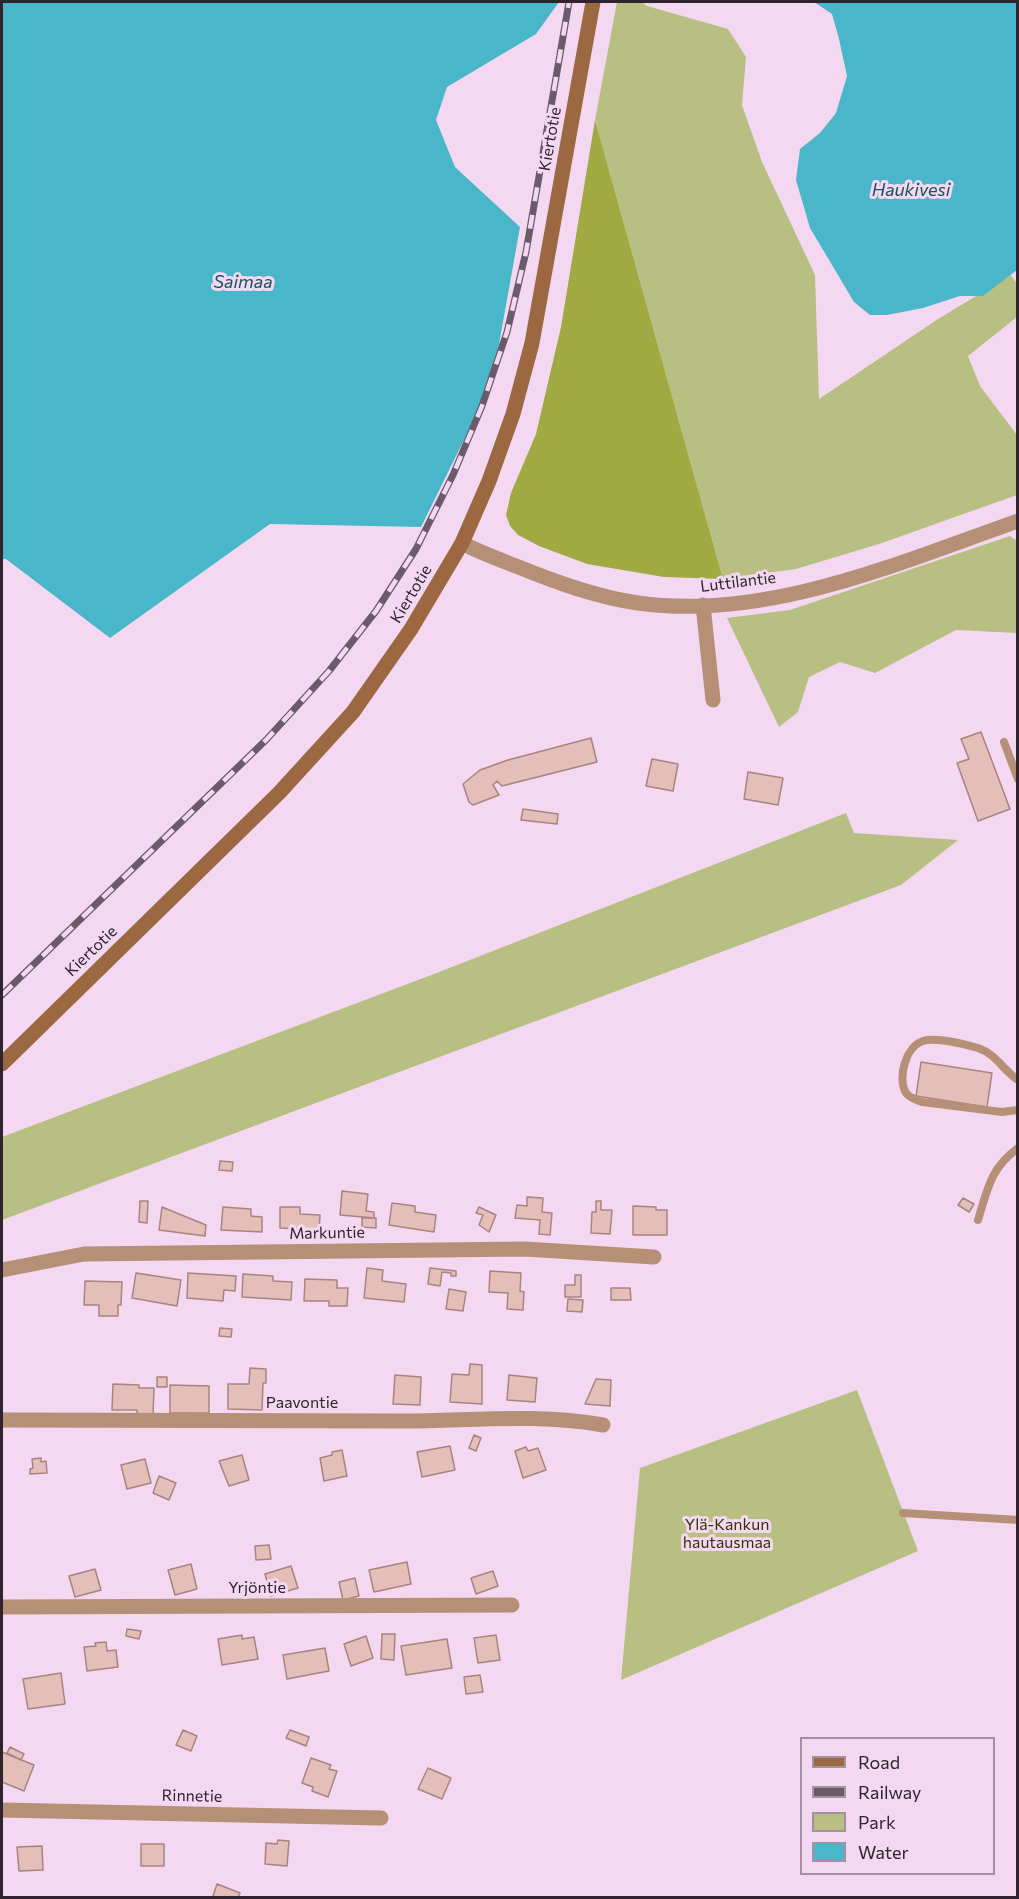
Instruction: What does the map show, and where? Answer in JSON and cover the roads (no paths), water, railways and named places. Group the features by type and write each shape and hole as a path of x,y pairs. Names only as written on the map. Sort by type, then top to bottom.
{"street":[{"name":"Kiertotie","path":"2,1064 279,793 353,712 411,629 462,543 489,481 513,414 532,343 593,2"},
{"name":"Luttilantie","path":"462,543 547,579 607,597 672,606 728,604 791,594 862,576 1017,520"},
{"path":"703,605 713,700"},
{"name":"Markuntie","path":"2,1270 84,1254 525,1249 654,1257"},
{"name":"Paavontie","path":"2,1420 425,1421 547,1418 603,1425"},
{"name":"Yrjöntie","path":"2,1607 512,1605"},
{"name":"Rinnetie","path":"2,1810 381,1818"}],"lane":[{"path":"1004,742 1017,779"},
{"path":"1017,1080 995,1057 980,1048 940,1040 922,1041 912,1049 905,1061 903,1080 906,1092 912,1099 922,1102 1002,1112 1017,1110"},
{"path":"978,1220 996,1169 1005,1157 1017,1148"},
{"path":"903,1513 1017,1520"}],"water":[{"name":"Saimaa","path":"2,2 559,2 536,34 447,87 436,120 455,167 520,227 492,383 421,527 270,524 110,638 6,559 2,559"},
{"name":"Haukivesi","path":"814,2 1017,2 1017,270 983,296 960,296 923,308 887,315 870,315 854,302 810,228 796,180 800,149 820,133 836,113 847,76 832,14"}],"railway":[{"path":"2,995 266,740 329,671 376,611 416,549 453,475 482,406 507,332 526,252 569,2"}],"park label":[{"name":"Ylä-Kankun hautausmaa","path":"727,1534"}]}
